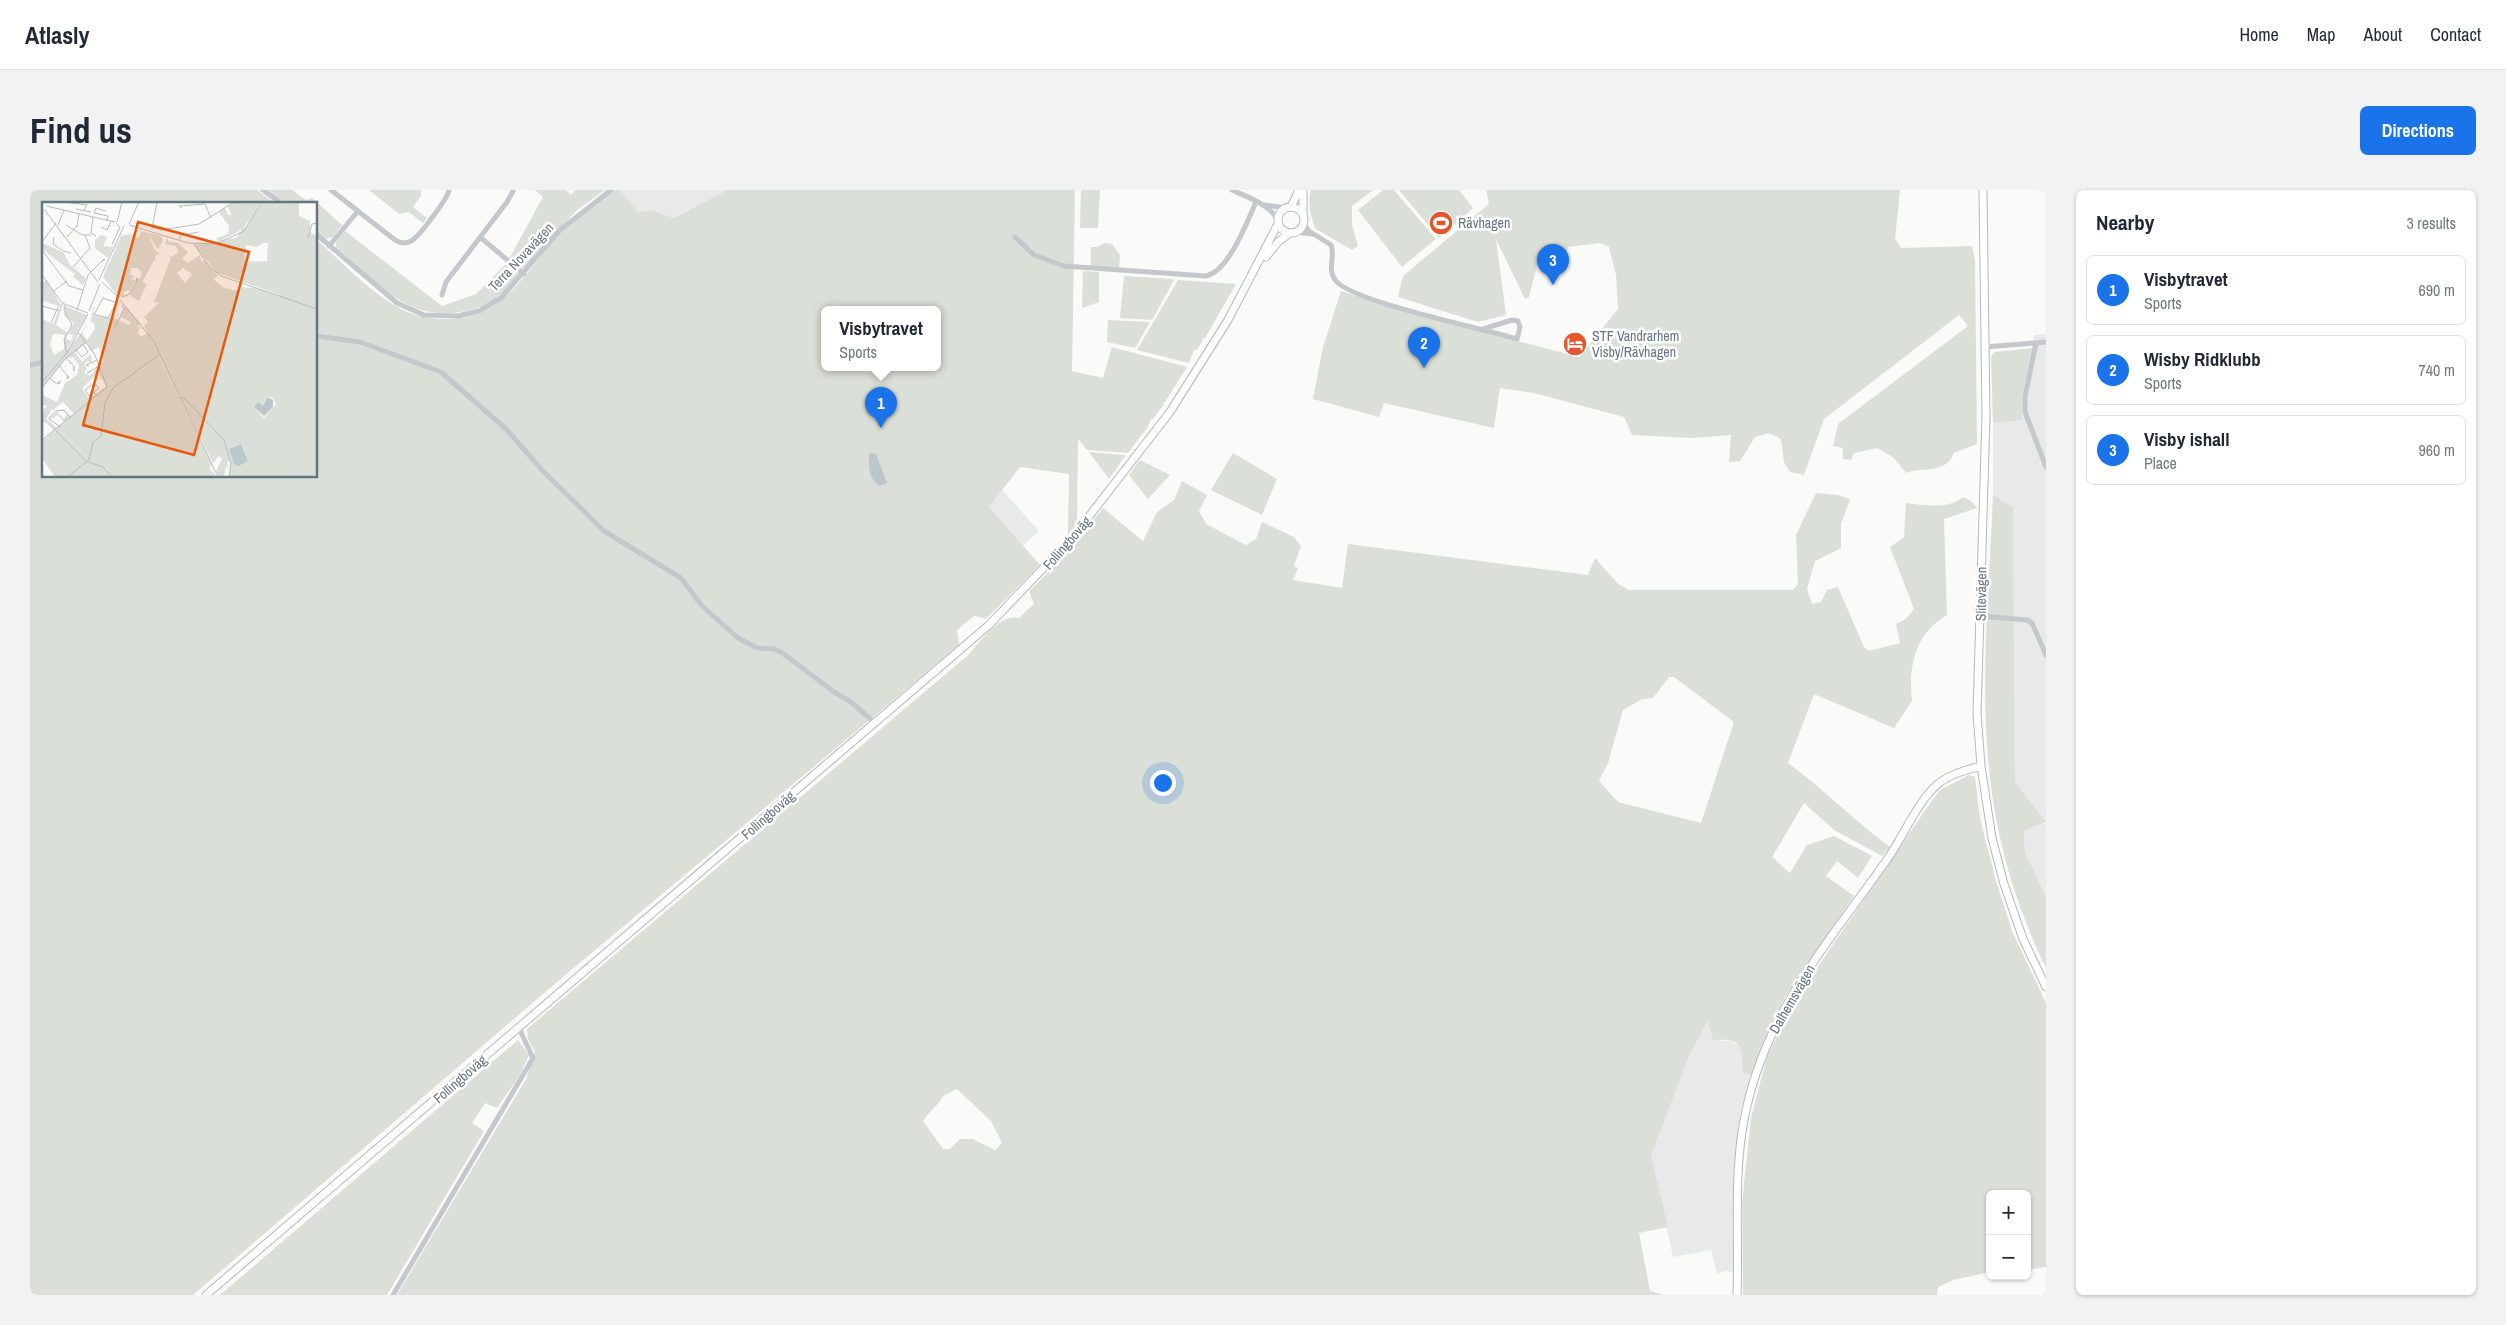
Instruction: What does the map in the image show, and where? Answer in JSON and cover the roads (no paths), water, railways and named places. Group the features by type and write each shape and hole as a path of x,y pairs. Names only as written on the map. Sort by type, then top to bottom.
{"main road":[{"path":"1301,190 1303,223 1293,233 1282,230 1278,222 1281,211 1289,207 1301,190"},
{"name":"Slitevägen","path":"1983,190 1986,450 1978,713 1981,766 1992,838 2004,884 2023,939 2046,988"},
{"path":"1289,207 1297,209 1302,215"},
{"name":"Follingboväg","path":"206,1295 970,642 1073,538 1170,412 1228,320 1256,269 1278,222"},
{"name":"Follingboväg","path":"1256,269 1278,242 1293,233"},
{"name":"Dalhemsvägen","path":"1737,1295 1741,1134 1750,1094 1765,1046 1796,987 1887,861 1932,790 1954,774 1981,766"}],"street":[{"path":"263,190 279,202"},
{"path":"331,190 396,240 407,242 414,239 446,198 449,190"},
{"path":"442,295 446,282 507,202 513,190"},
{"name":"Terra Novavägen","path":"318,236 397,303 430,316 447,317 479,311 501,298 524,274 560,230 611,190"},
{"path":"1232,190 1243,193 1259,203 1274,214 1278,222"},
{"path":"1259,203 1289,207"},
{"path":"1015,237 1034,255 1064,266 1206,276 1217,272 1227,260 1259,203"},
{"path":"329,246 358,210"},
{"path":"1303,223 1314,235 1331,244 1331,272 1341,286 1397,306 1517,339 1520,326 1518,321 1512,320 1483,329"},
{"path":"1293,233 1314,235"},
{"path":"480,237 524,274"},
{"path":"318,336 360,342 441,372 506,429 544,472 604,531 681,578 702,606 738,638 757,648 774,649 781,652 834,692 852,702 875,723"},
{"path":"1985,347 2046,342"},
{"path":"2036,343 2025,396 2025,412 2046,467"},
{"path":"1980,616 2027,620 2032,623 2046,655"},
{"path":"393,1295 533,1058 519,1028"}],"place":[{"name":"Rävhagen","path":"1441,223"},
{"name":"Visby ishall","path":"1553,285"},
{"name":"STF Vandrarhem Visby/Rävhagen","path":"1575,344"},
{"name":"Wisby Ridklubb","path":"1424,368"},
{"name":"Visbytravet","path":"881,428"}]}
